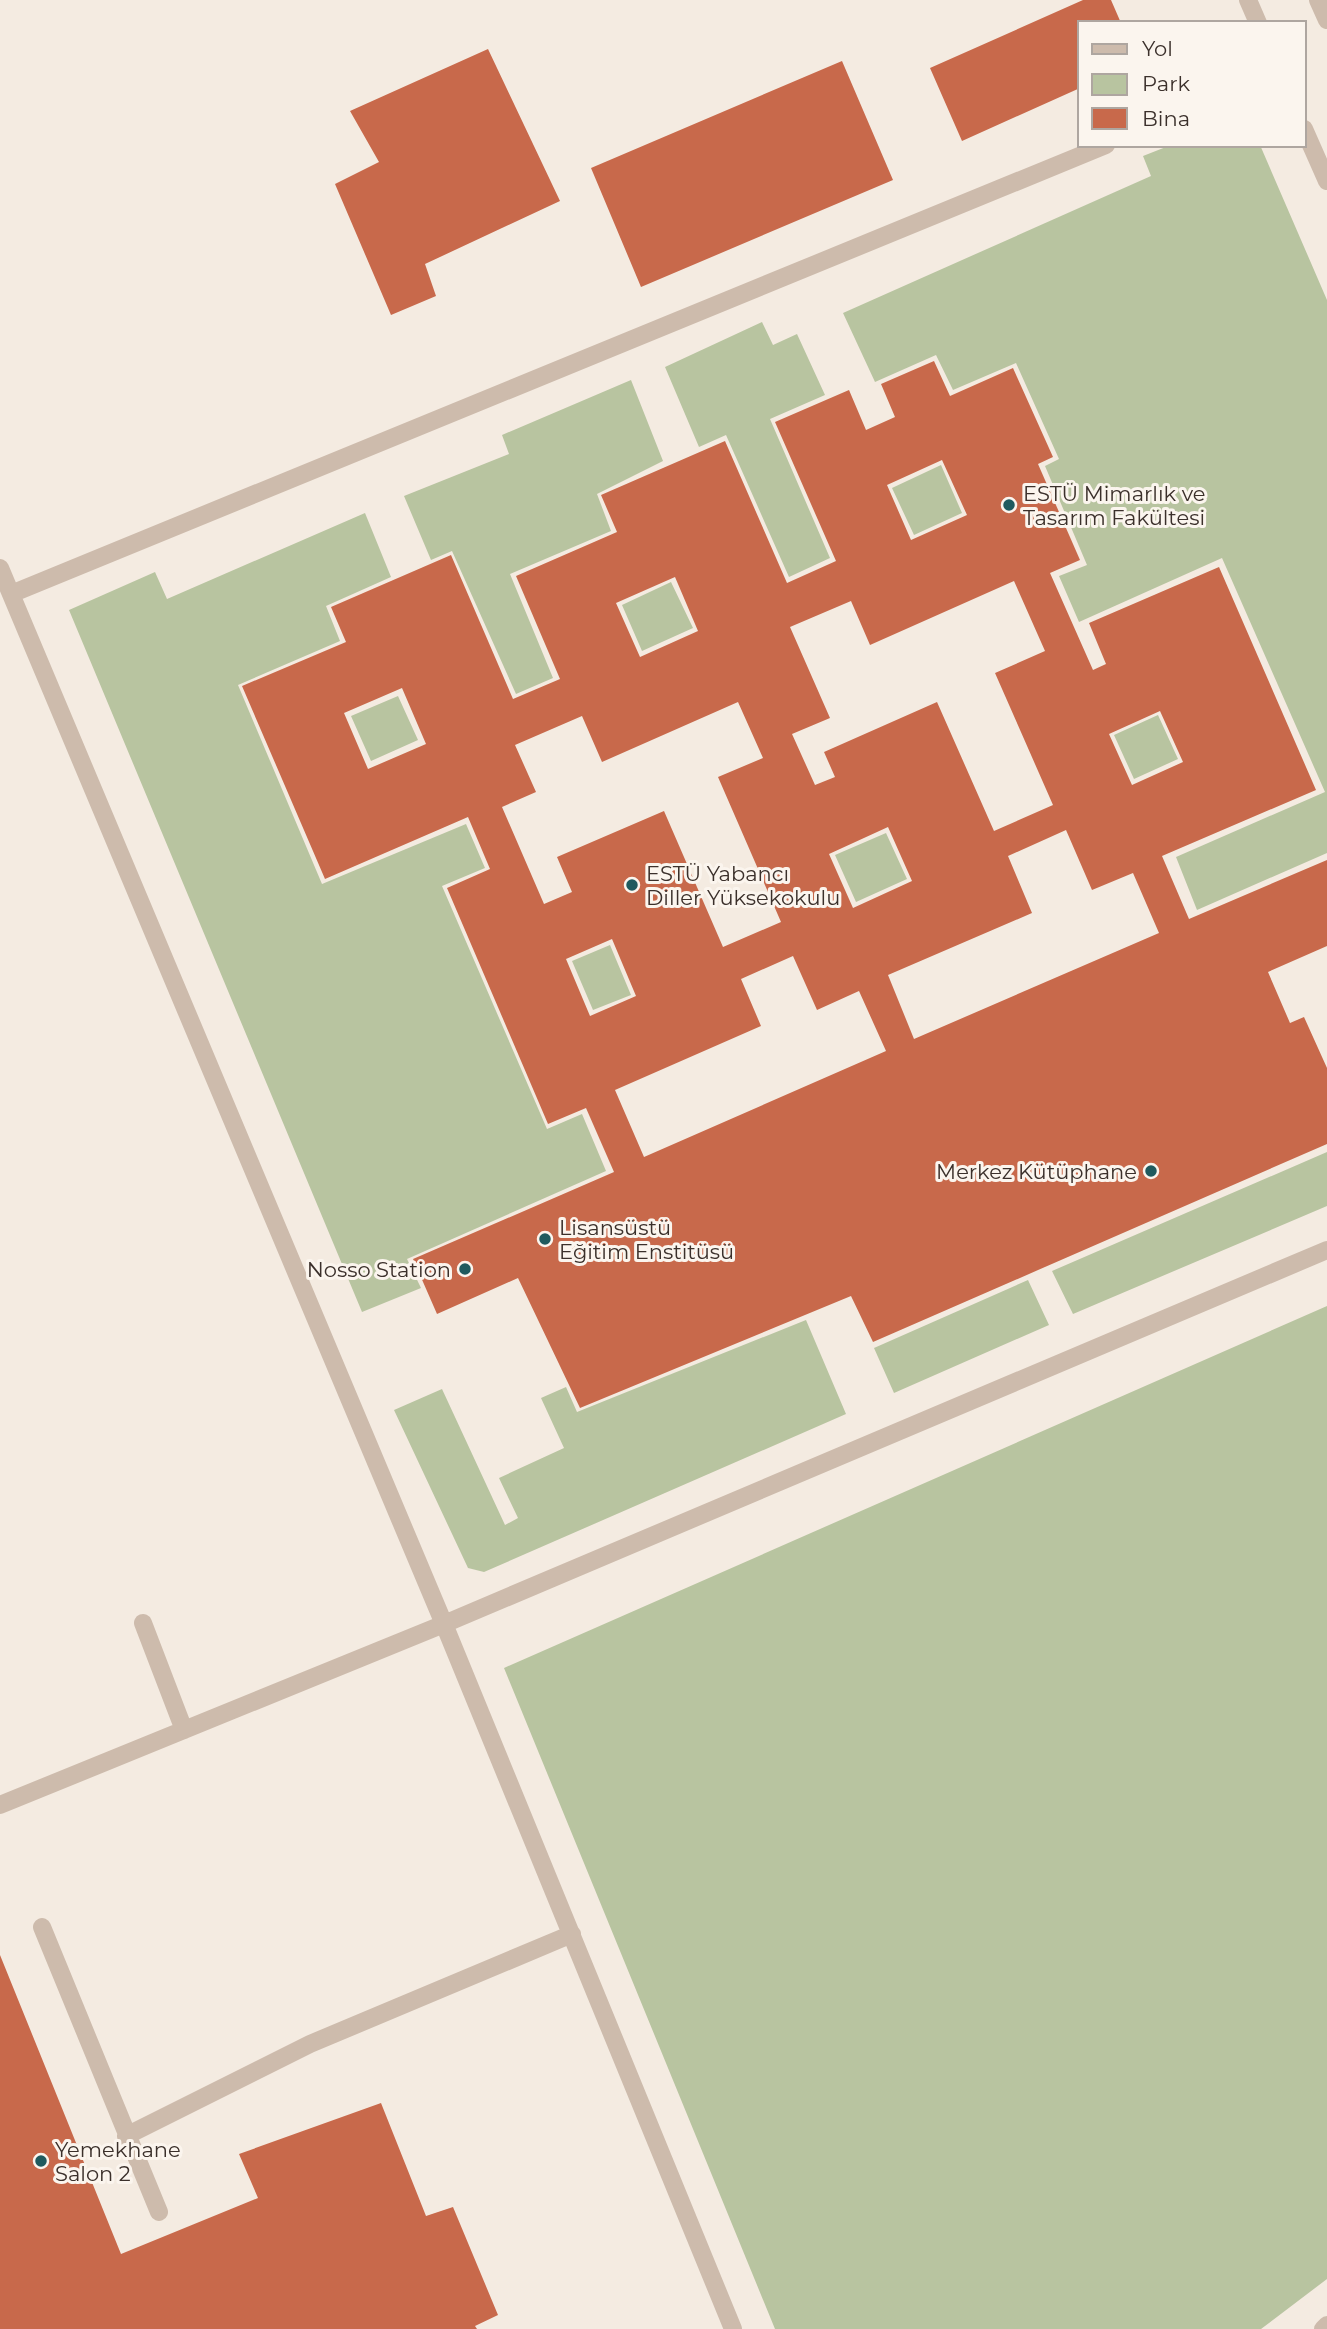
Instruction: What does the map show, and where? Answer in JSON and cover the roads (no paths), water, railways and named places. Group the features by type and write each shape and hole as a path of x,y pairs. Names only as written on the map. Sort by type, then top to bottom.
{"street":[{"path":"1248,0 1257,21"},
{"path":"1318,0 1327,20"},
{"path":"1306,134 1327,181"},
{"path":"10,594 1101,147"},
{"path":"0,568 444,1624 733,2329"},
{"path":"0,1805 444,1624 1327,1250"},
{"path":"143,1623 184,1730"},
{"path":"42,1927 159,2212"},
{"path":"126,2136 310,2044 572,1934"},
{"path":"1323,2329 1327,2325"}],"place":[{"name":"ESTÜ Mimarlık ve Tasarım Fakültesi","path":"1009,505"},
{"name":"ESTÜ Yabancı Diller Yüksekokulu","path":"632,885"},
{"name":"Merkez Kütüphane","path":"1151,1171"},
{"name":"Lisansüstü Eğitim Enstitüsü","path":"545,1239"},
{"name":"Nosso Station","path":"465,1269"},
{"name":"Yemekhane Salon 2","path":"41,2161"}]}
